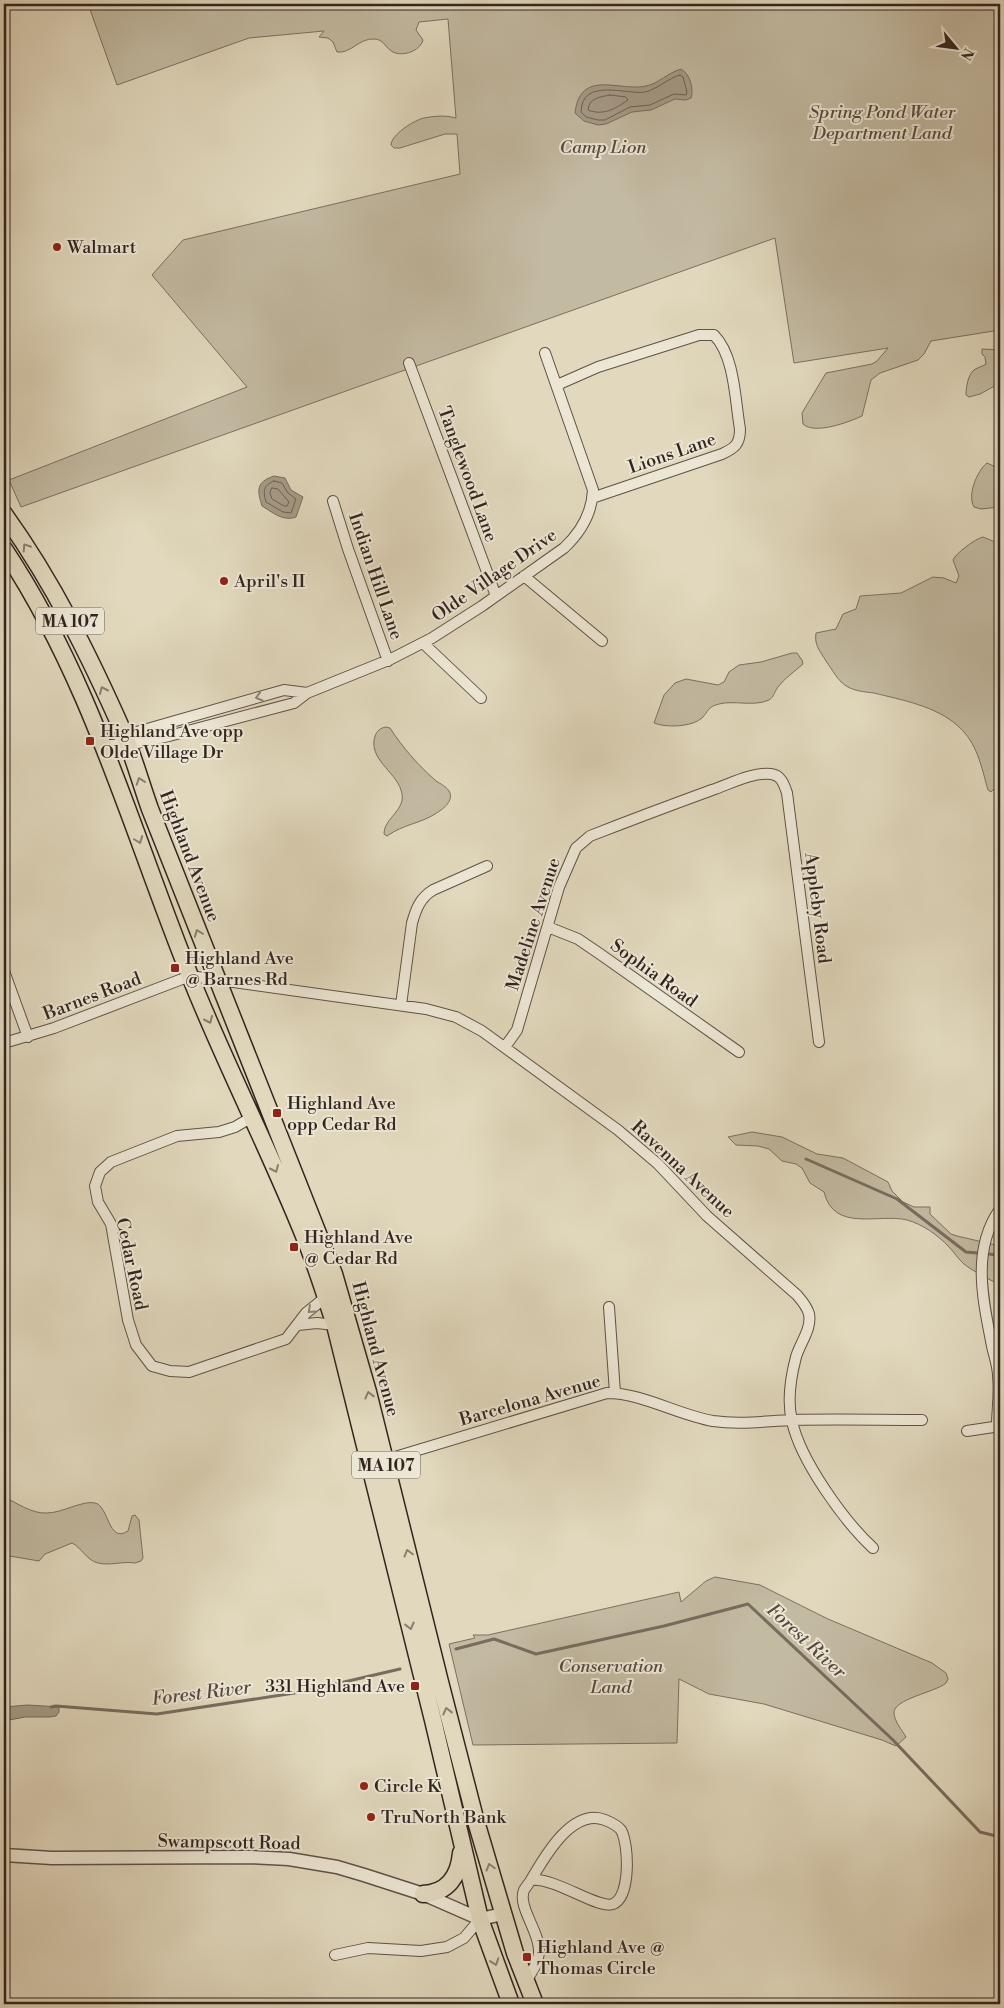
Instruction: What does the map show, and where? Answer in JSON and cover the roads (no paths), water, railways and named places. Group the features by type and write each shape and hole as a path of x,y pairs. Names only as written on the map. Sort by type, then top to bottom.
{"main road":[{"name":"Highland Avenue","path":"4,514 35,560 74,627 126,740 150,810 334,1274 354,1341 385,1460 456,1748 514,1953 535,2004"},
{"name":"Highland Avenue","path":"4,548 41,609 70,666 103,745 190,976 302,1230 326,1297 335,1325 448,1780 480,1919 512,2004"},
{"path":"423,1894 432,1894 447,1888 455,1878 460,1863 461,1843"}],"street":[{"name":"Lions Lane","path":"557,386 598,367 699,335 714,335 720,340 729,360 740,429 740,440 736,446 722,454 592,498"},
{"name":"Olde Village Drive","path":"126,740 169,736 294,703 307,693 388,661 423,643 496,596 564,548 575,537 587,517 592,498 590,482 545,353"},
{"name":"Tanglewood Lane","path":"409,363 496,596"},
{"name":"Indian Hill Lane","path":"333,501 388,661"},
{"path":"524,576 602,641"},
{"path":"423,643 481,698"},
{"name":"Olde Village Drive","path":"103,745 126,740 284,690 307,693"},
{"name":"Madeline Avenue","path":"505,1047 517,1030 560,887 576,848 590,836 749,777 773,774 780,778"},
{"name":"Appleby Road","path":"780,778 787,793 819,1042"},
{"path":"401,1005 415,910 425,895 433,890 487,866"},
{"name":"Sophia Road","path":"548,927 572,936 600,954 739,1052"},
{"path":"4,971 28,1037"},
{"name":"Ravenna Avenue","path":"190,976 216,978 401,1005 442,1012 456,1017 482,1031 505,1047 642,1150 707,1216 797,1295 806,1306 809,1315 808,1325 794,1367 791,1385 791,1420 799,1443 814,1472 850,1523 873,1548"},
{"name":"Barnes Road","path":"4,1043 28,1037 190,976"},
{"name":"Cedar Road","path":"252,1117 235,1127 219,1132 177,1136 111,1162 100,1172 95,1186 98,1202 111,1224 128,1320 136,1345 152,1366 170,1371 190,1372 286,1339 306,1313 326,1297"},
{"path":"967,1430 999,1426 998,1376 985,1311 981,1276 982,1253 992,1220 1000,1209"},
{"path":"609,1306 615,1393"},
{"path":"298,1325 335,1325"},
{"name":"Barcelona Avenue","path":"385,1460 607,1393 625,1393 713,1421 741,1423 791,1420 922,1420"},
{"path":"526,1981 538,1961 540,1952 536,1930 524,1900 524,1890 548,1852 563,1834 582,1820 600,1818 621,1830 625,1849 627,1876 624,1895 619,1902 611,1906 603,1904 547,1881 531,1880"},
{"name":"Swampscott Road","path":"4,1855 52,1858 267,1857 289,1859 337,1867 423,1894 480,1919"},
{"path":"336,1955 368,1948 421,1951 447,1947 464,1938 480,1919 503,1914"}],"water":[{"path":"681,69 687,74 691,82 691,98 686,100 675,99 651,110 632,112 606,124 598,125 584,121 575,113 578,99 593,86 646,86"},
{"path":"274,476 285,478 291,490 303,497 296,517 282,517 262,506 259,487 268,478"},
{"path":"28,1705 59,1707 59,1712 56,1716 50,1717 25,1717 4,1721 4,1707"}],"waterway":[{"path":"806,1159 897,1199 966,1252 1000,1255"},
{"name":"Forest River","path":"456,1649 494,1639 536,1654 664,1626 748,1604 893,1740 980,1832 1000,1837"},
{"name":"Forest River","path":"51,1707 157,1714 301,1692 400,1669"}],"place":[{"name":"Walmart","path":"57,247"},
{"name":"April's II","path":"224,581"},
{"name":"Highland Ave opp Olde Village Dr","path":"90,741"},
{"name":"Highland Ave @ Barnes Rd","path":"175,968"},
{"name":"Highland Ave opp Cedar Rd","path":"277,1113"},
{"name":"Highland Ave @ Cedar Rd","path":"294,1247"},
{"name":"331 Highland Ave","path":"415,1686"},
{"name":"Circle K","path":"364,1786"},
{"name":"TruNorth Bank","path":"371,1817"},
{"name":"Highland Ave @ Thomas Circle","path":"527,1957"}],"park label":[{"name":"Spring Pond Water Department Land","path":"882,122"},
{"name":"Camp Lion","path":"603,147"},
{"name":"Conservation Land","path":"611,1676"}]}
